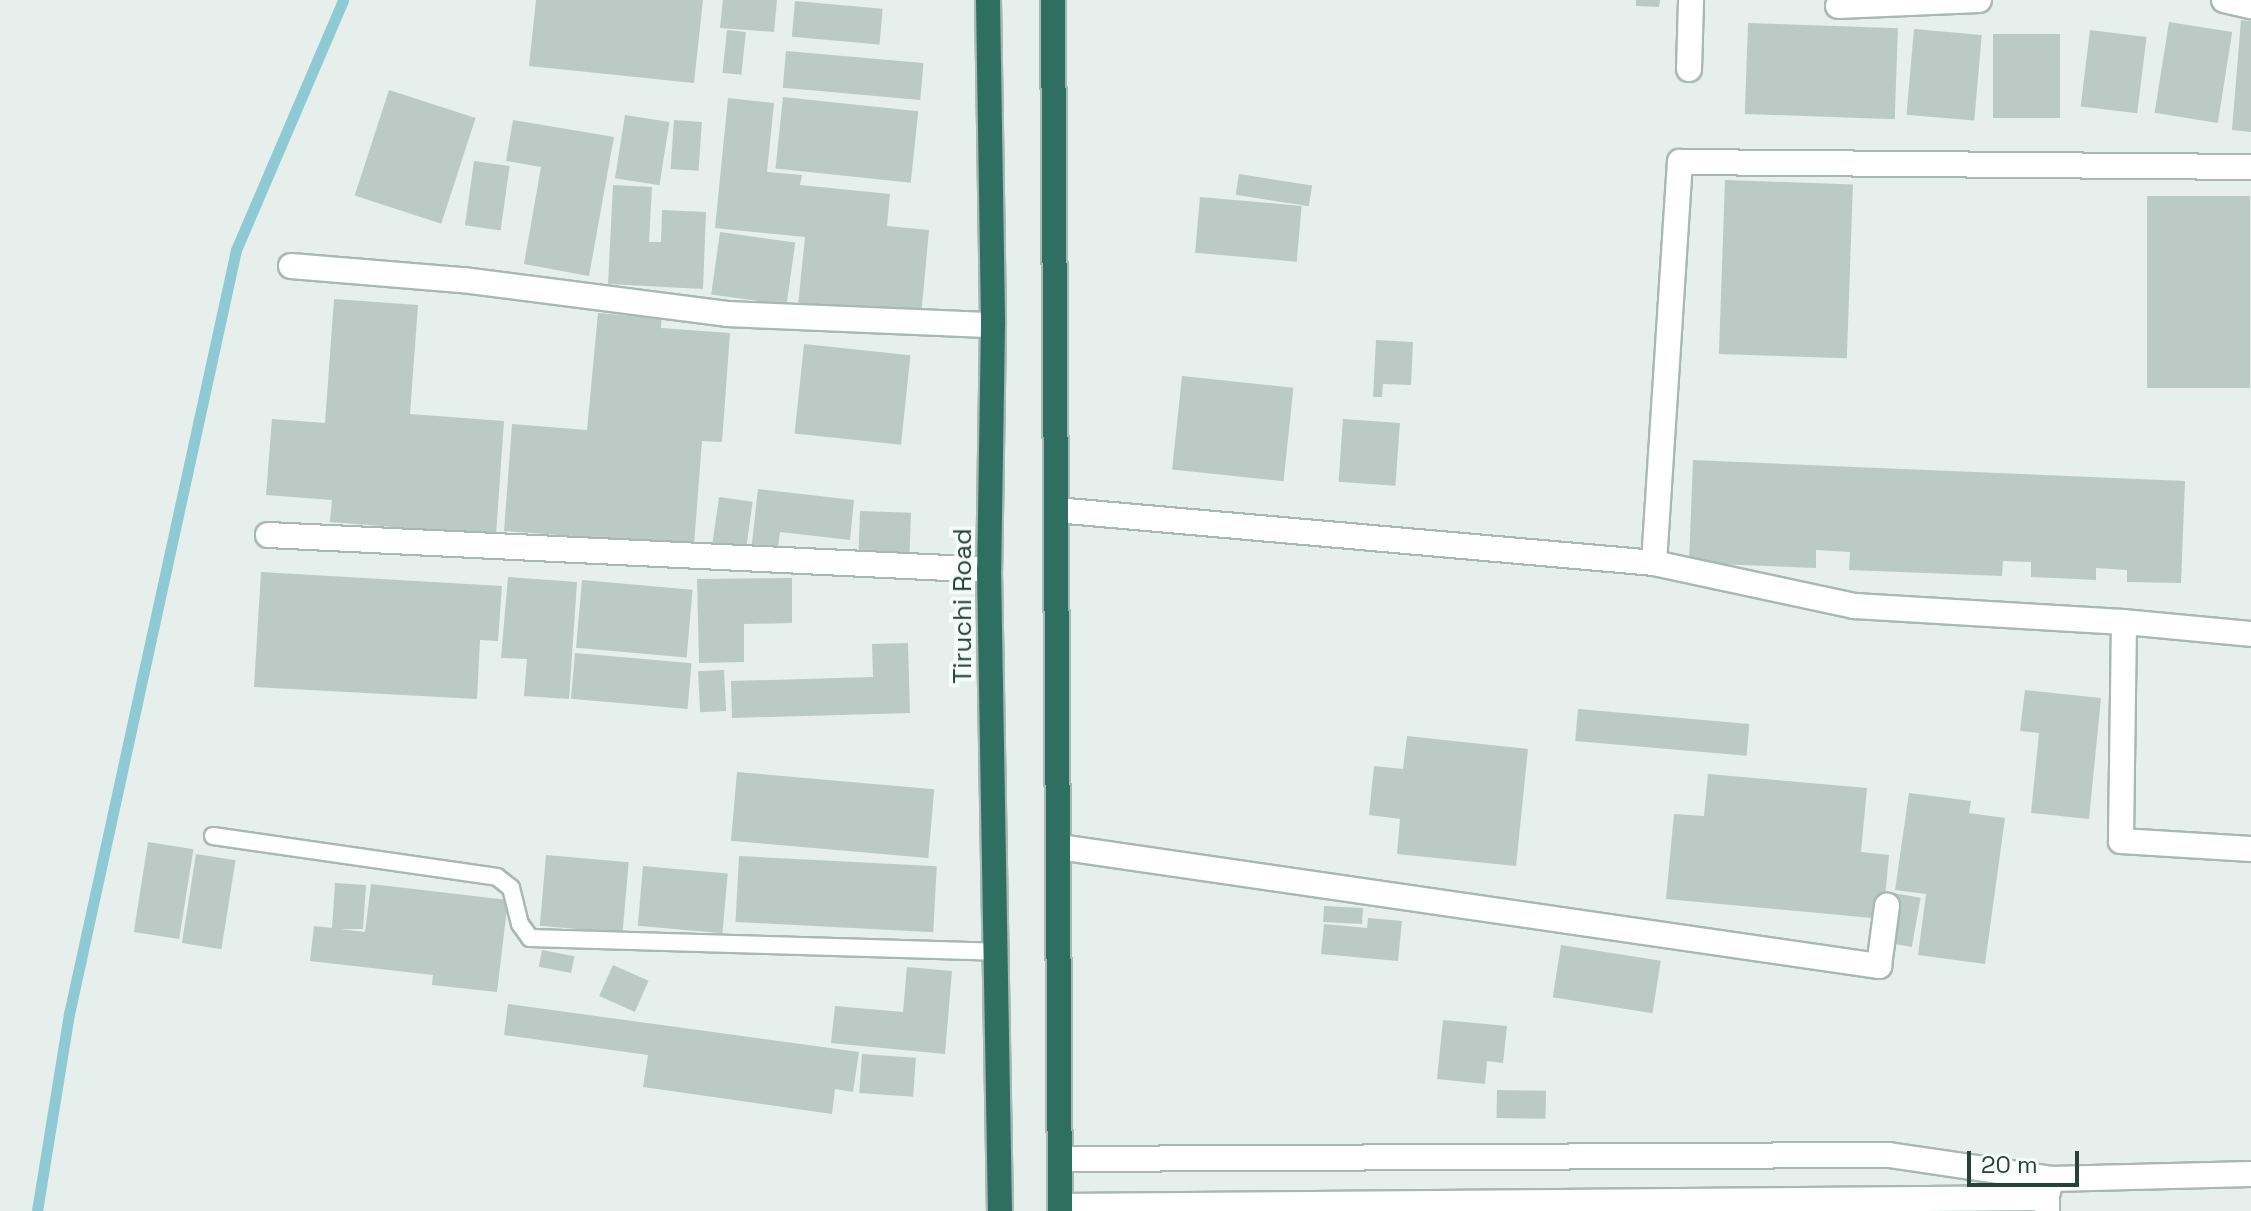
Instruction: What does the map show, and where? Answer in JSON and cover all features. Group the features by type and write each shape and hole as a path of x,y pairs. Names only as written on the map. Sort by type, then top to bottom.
{"highway":[{"name":"Tiruchi Road","path":"988,0 993,325 989,570 1000,1211"},
{"path":"1053,0 1060,1209"}],"street":[{"path":"1689,69 1691,0"},
{"path":"1838,6 1979,0"},
{"path":"2224,0 2251,6"},
{"path":"1654,563 1680,162 2251,167"},
{"path":"291,266 463,280 727,314 993,325"},
{"path":"1056,510 1654,563 1854,606 2124,622 2251,634"},
{"path":"268,535 989,570"},
{"path":"2124,622 2121,841 2251,849"},
{"path":"1059,847 1879,966 1887,906"},
{"path":"1060,1159 1889,1155 2048,1196"},
{"path":"1060,1209 2048,1196 2251,1174"}],"lane":[{"path":"213,836 497,877 511,888 520,924 530,938 543,940 996,952"}],"building":[{"path":"536,0 703,0 694,83 529,66"},
{"path":"723,0 777,0 774,32 720,28"},
{"path":"1636,0 1660,0 1659,7 1636,6"},
{"path":"795,1 883,9 880,45 792,37"},
{"path":"2241,20 2251,21 2251,132 2232,130"},
{"path":"2169,22 2232,32 2218,123 2155,113"},
{"path":"1748,23 1898,28 1895,119 1745,114"},
{"path":"1914,29 1982,35 1974,121 1907,115"},
{"path":"727,30 746,32 741,75 723,73"},
{"path":"2090,30 2147,37 2137,113 2081,106"},
{"path":"1993,34 2060,34 2060,118 1993,118"},
{"path":"786,51 923,63 920,100 783,88"},
{"path":"389,90 476,118 441,224 355,196"},
{"path":"783,97 918,111 911,183 775,169"},
{"path":"728,98 774,103 767,172 802,175 800,185 890,194 887,226 929,230 921,317 798,305 805,237 715,228"},
{"path":"625,115 669,122 659,185 615,178"},
{"path":"513,120 614,137 589,276 524,264 541,167 506,161"},
{"path":"674,120 702,122 699,171 671,169"},
{"path":"474,161 510,166 501,230 465,225"},
{"path":"1239,174 1312,186 1309,206 1236,195"},
{"path":"1725,180 1853,184 1847,358 1719,354"},
{"path":"613,185 652,187 649,242 661,242 662,210 706,212 703,289 608,284"},
{"path":"2147,196 2250,196 2250,388 2147,388"},
{"path":"1200,197 1302,206 1297,262 1195,253"},
{"path":"720,232 795,243 786,305 711,294"},
{"path":"334,299 418,305 410,414 504,421 496,535 330,522 332,500 266,495 272,419 325,423"},
{"path":"631,311 662,313 661,328 730,333 722,442 702,441 694,545 504,531 512,424 587,430 598,313 631,316"},
{"path":"1376,340 1413,342 1411,385 1383,384 1382,397 1373,397"},
{"path":"804,344 910,355 901,445 795,434"},
{"path":"1182,376 1293,388 1284,481 1172,469"},
{"path":"1343,419 1400,423 1395,486 1339,482"},
{"path":"1693,460 2185,481 2181,583 2127,582 2127,570 2096,568 2096,580 2031,577 2031,562 2003,561 2002,576 1849,570 1850,552 1816,550 1816,568 1689,563"},
{"path":"758,489 854,500 850,540 780,532 777,555 751,552"},
{"path":"719,497 753,502 746,550 712,546"},
{"path":"860,511 911,513 909,556 858,554"},
{"path":"261,572 502,586 498,641 480,640 477,699 254,687"},
{"path":"508,577 577,582 569,699 524,696 527,659 501,658"},
{"path":"792,578 792,623 744,624 744,662 699,663 697,579"},
{"path":"582,580 693,590 687,657 576,648"},
{"path":"908,643 910,713 732,718 731,681 873,677 872,644"},
{"path":"575,653 692,663 688,709 571,699"},
{"path":"724,670 726,711 700,712 698,671"},
{"path":"2025,690 2101,698 2089,819 2031,813 2039,733 2020,731"},
{"path":"1578,709 1749,724 1747,756 1575,741"},
{"path":"1407,736 1528,749 1516,866 1397,854 1400,819 1369,815 1374,766 1403,769"},
{"path":"737,772 934,789 928,858 731,841"},
{"path":"1708,774 1867,788 1861,852 1889,855 1883,919 1666,899 1674,814 1704,816"},
{"path":"1909,793 1971,801 1969,813 2005,818 1985,964 1918,955 1926,894 1895,890"},
{"path":"148,842 193,849 179,939 134,932"},
{"path":"196,854 236,860 221,949 182,943"},
{"path":"546,855 629,862 622,933 540,926"},
{"path":"739,856 937,866 933,932 736,922"},
{"path":"643,866 728,873 722,933 638,926"},
{"path":"335,883 366,885 363,929 340,929 365,932 371,884 508,900 497,992 432,985 433,975 310,961 314,926 332,928"},
{"path":"1893,893 1921,898 1912,947 1884,942"},
{"path":"1324,906 1363,908 1362,924 1323,922"},
{"path":"1368,918 1402,921 1398,961 1321,954 1324,924 1367,928"},
{"path":"1561,945 1661,961 1652,1013 1553,997"},
{"path":"542,950 574,956 571,973 539,967"},
{"path":"613,965 649,981 635,1012 599,996"},
{"path":"907,967 952,971 945,1054 831,1043 835,1006 903,1012"},
{"path":"508,1004 859,1052 853,1092 835,1089 832,1114 643,1087 648,1055 504,1035"},
{"path":"1443,1020 1507,1026 1503,1063 1487,1061 1485,1084 1437,1079"},
{"path":"862,1054 916,1058 913,1097 859,1093"},
{"path":"1497,1090 1546,1091 1546,1119 1497,1118"}],"waterway":[{"path":"37,1211 69,1014 236,250 343,0"}]}
